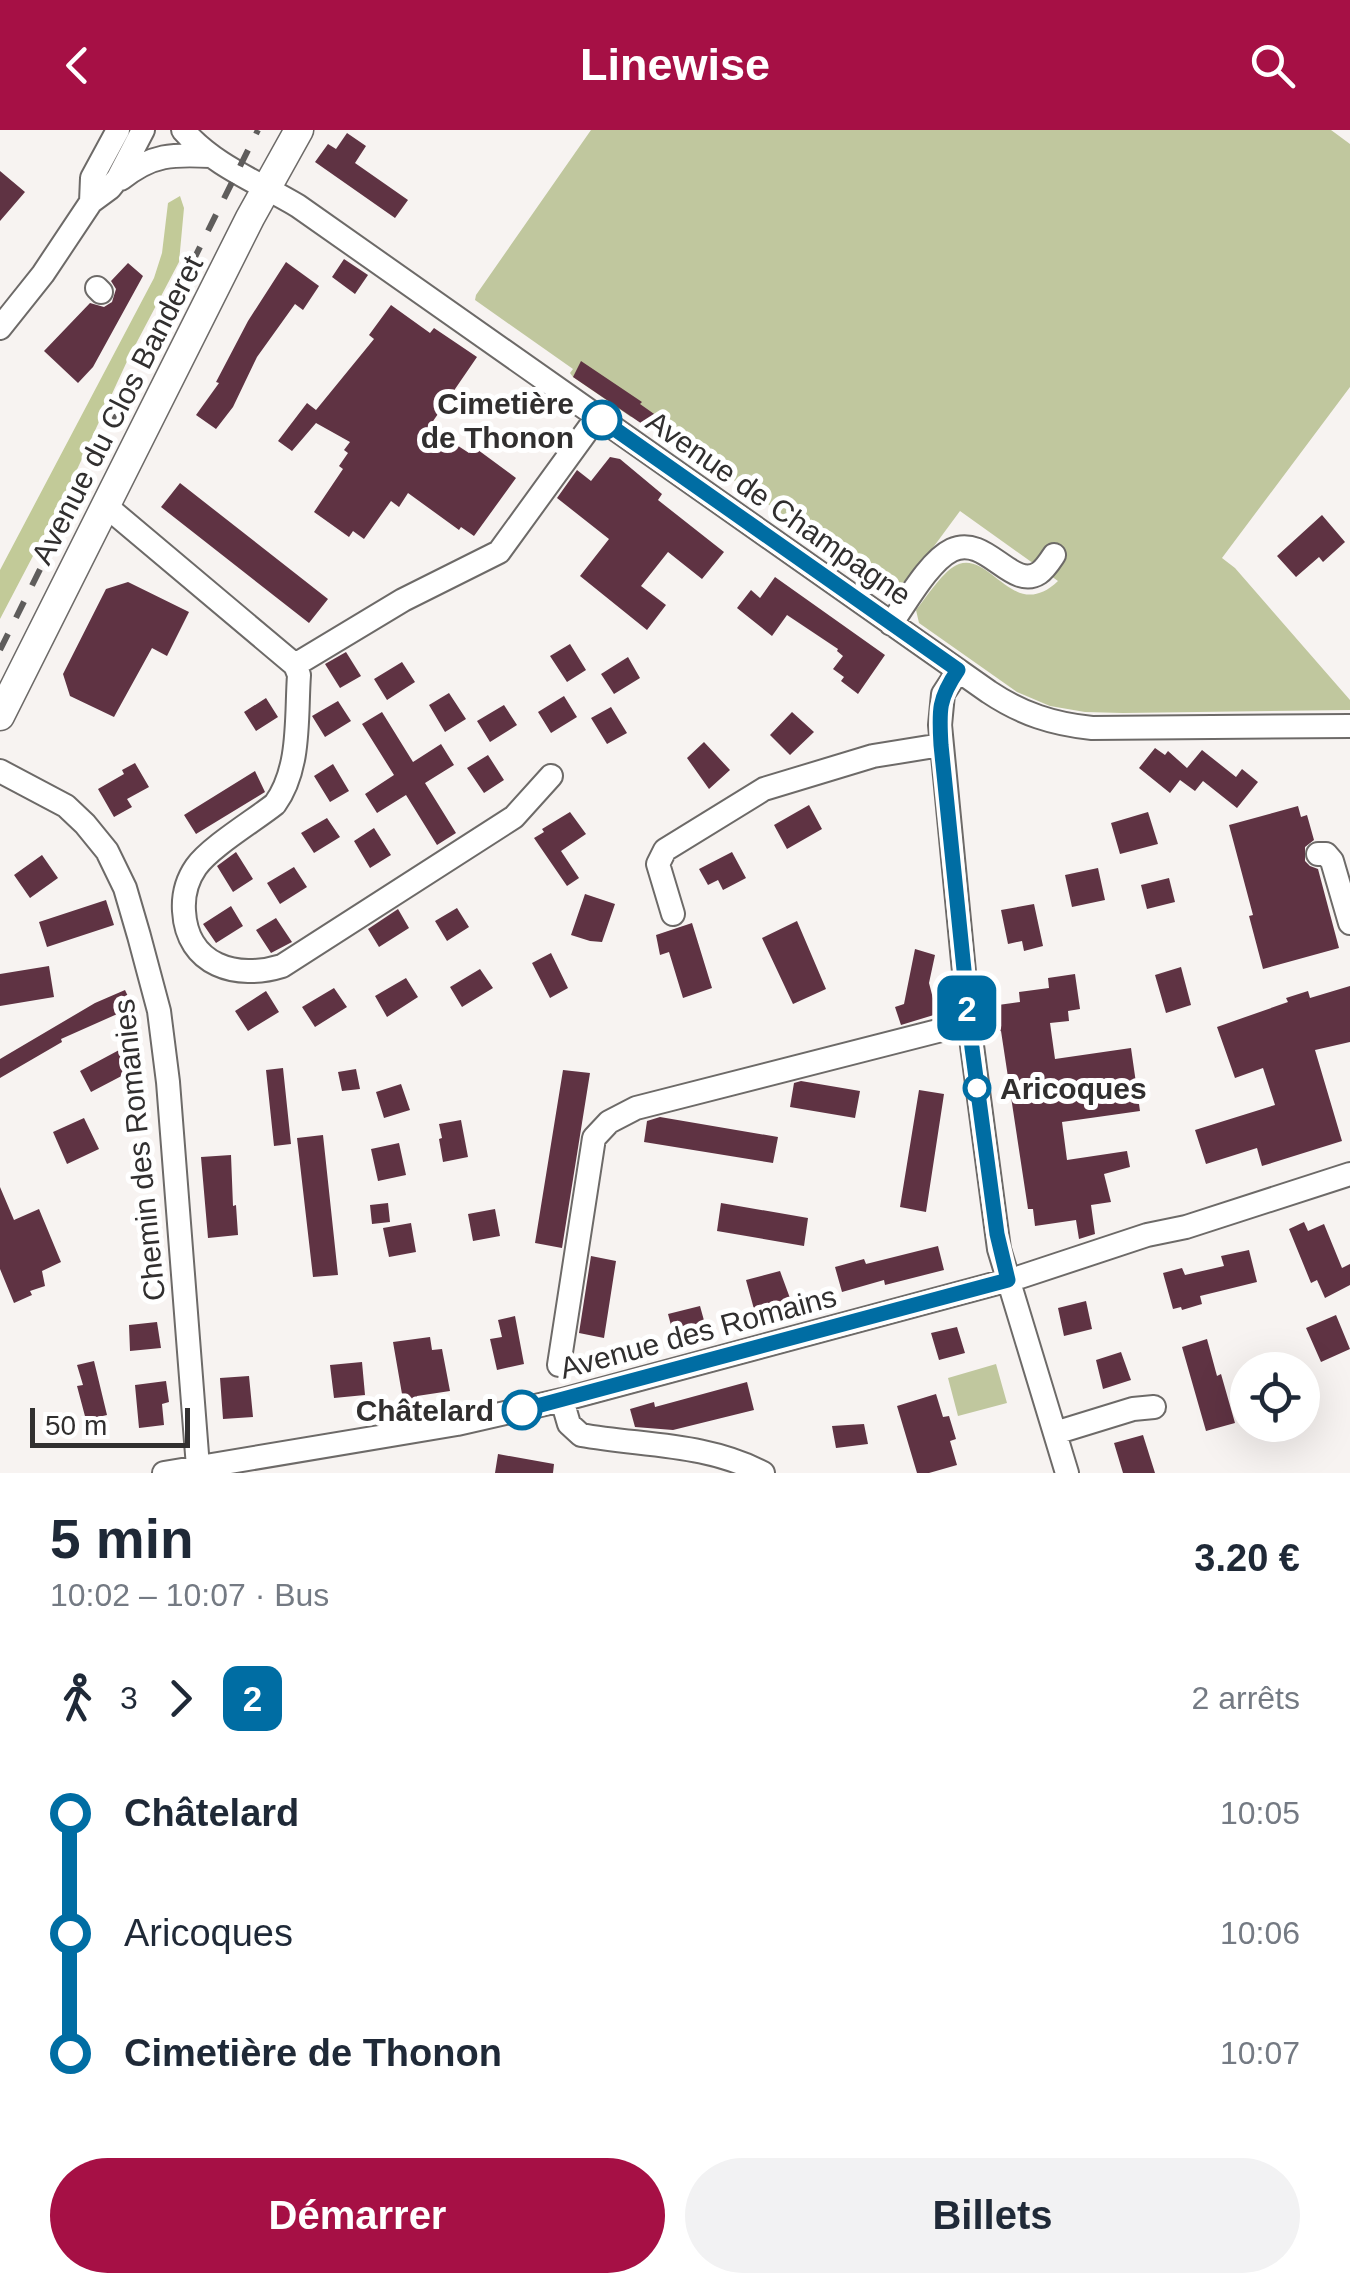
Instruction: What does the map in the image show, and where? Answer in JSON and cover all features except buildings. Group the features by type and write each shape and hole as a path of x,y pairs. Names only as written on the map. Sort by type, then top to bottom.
{"main road":[{"name":"Avenue du Clos Banderet","path":"0,716 266,188 299,130"}],"street":[{"path":"91,202 92,178 118,130"},
{"path":"110,188 142,130"},
{"name":"Avenue de Champagne","path":"183,130 211,156 298,206 1020,711 1063,725 1092,728 1350,726"},
{"path":"0,328 43,274 91,202 155,158 211,156"},
{"path":"295,665 403,600 499,552 597,417"},
{"path":"106,506 295,665 299,675 294,758 283,794 276,804 207,855 196,866 186,889 184,917 188,933 197,949 216,965 244,972 282,966 514,817 552,776"},
{"path":"891,624 942,556 956,548 984,552 1026,577 1036,576 1054,555"},
{"path":"958,670 940,705 941,745 969,1023 997,1234 1067,1473"},
{"path":"673,914 658,864 665,850 764,788 873,756 941,745"},
{"name":"Chemin des Romanies","path":"0,771 66,806 85,824 119,876 139,936 158,1011 168,1082 198,1467"},
{"path":"1318,854 1326,854 1332,861 1350,923"},
{"path":"559,1365 594,1138 599,1130 636,1108 969,1023"},
{"name":"Avenue des Romains","path":"164,1473 456,1424 562,1400 1008,1280 1350,1174"},
{"path":"562,1400 570,1424 580,1434 692,1448 764,1473"},
{"path":"1055,1433 1133,1408 1154,1407"}],"green space":[{"path":"591,130 1331,130 1350,144 1350,387 1222,558 1350,700 1350,710 1085,712 1050,706 1017,692 919,623 916,610 941,578 959,564 971,563 1029,595 1058,581 960,511 898,595 636,412 631,417 573,377 573,369 475,300"},
{"path":"180,196 184,208 179,262 0,619 0,570 154,278 162,253 168,203"},
{"path":"996,1364 1007,1403 958,1416 948,1378"}],"railway":[{"path":"0,650 258,130"}],"bus line":[{"name":"2","path":"522,1410 1008,1280 997,1234 972,1048 941,745 940,705 958,670 602,420"}],"place":[{"name":"Cimetière de Thonon","path":"602,420"},
{"name":"Aricoques","path":"977,1088"},
{"name":"Châtelard","path":"522,1410"}]}
